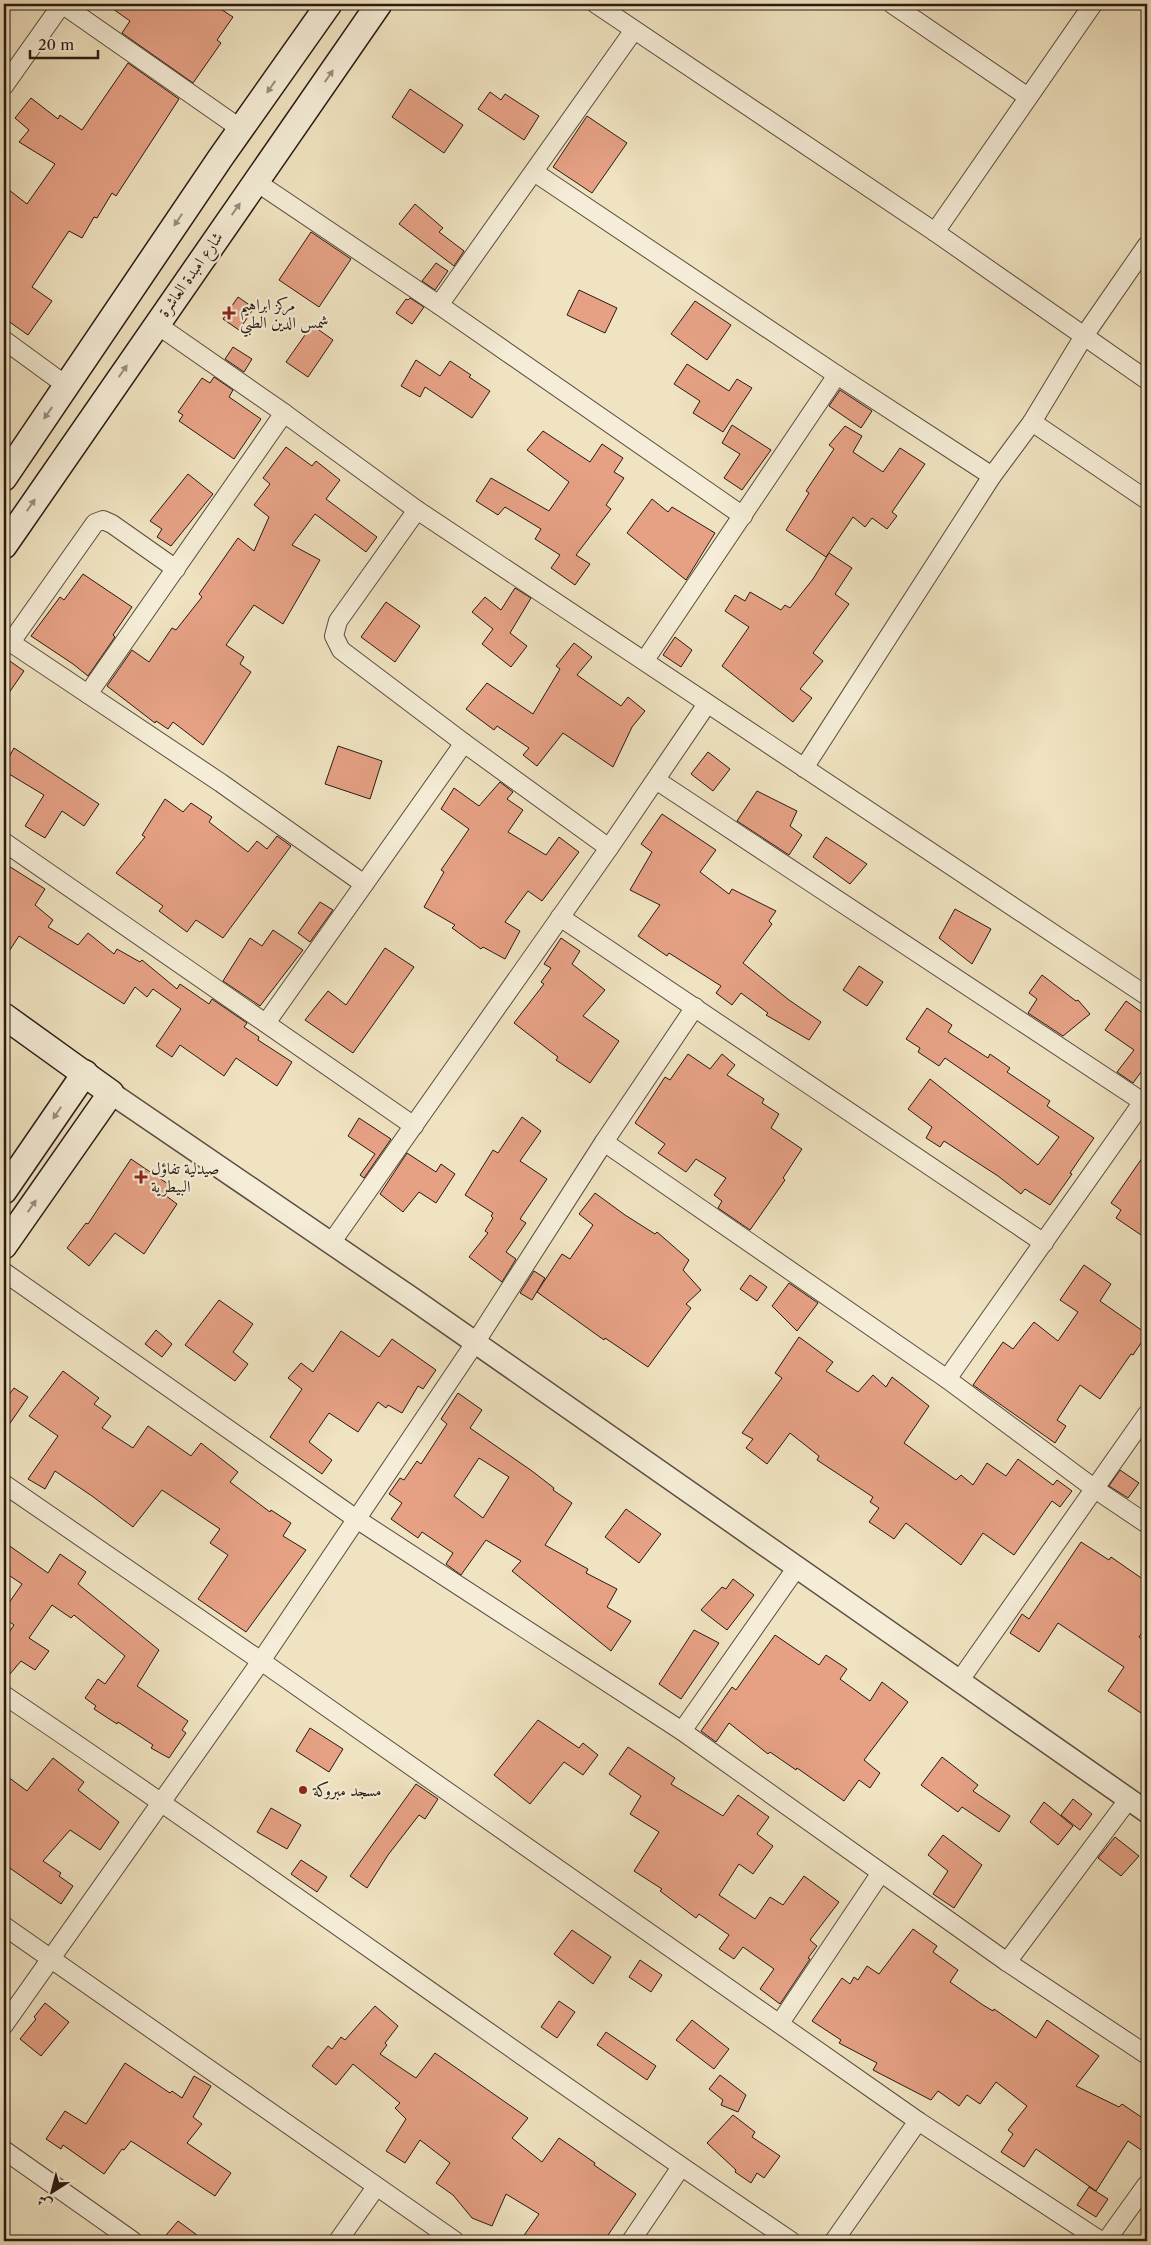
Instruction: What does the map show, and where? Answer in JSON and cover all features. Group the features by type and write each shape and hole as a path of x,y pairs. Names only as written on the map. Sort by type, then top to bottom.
{"main road":[{"path":"4,478 241,129 329,4"},
{"name":"شارع امبدة العاشرة","path":"4,546 379,4"},
{"path":"4,1016 111,1093 4,1246"},
{"path":"4,1192 85,1073"}],"street":[{"path":"4,86 62,4 241,129"},
{"path":"596,4 935,232 1147,380"},
{"path":"892,4 1028,97"},
{"path":"935,232 1093,4"},
{"path":"439,305 634,30"},
{"path":"534,172 837,375 992,476"},
{"path":"255,181 439,305 743,516"},
{"path":"804,768 992,476 1032,422 1084,336 1147,245"},
{"path":"156,324 284,413 417,510 1147,996"},
{"path":"4,340 67,386"},
{"path":"645,660 837,375"},
{"path":"88,694 284,413"},
{"path":"1032,422 1147,500"},
{"path":"417,510 338,621 334,636 341,650 464,743 609,848"},
{"path":"176,569 112,524 103,520 95,523 7,640 229,789 364,884"},
{"path":"331,1243 609,848 707,704"},
{"path":"266,1023 464,743"},
{"path":"656,780 1145,1099 946,1379"},
{"path":"4,842 414,1126"},
{"path":"560,917 1044,1243"},
{"path":"4,2025 261,1661 355,1518 475,1343 604,1142 696,1007"},
{"path":"111,1093 331,1243 1147,1812"},
{"path":"604,1142 946,1379 1095,1489 1147,1524"},
{"path":"4,1272 355,1518 682,1731 880,1874 1007,1962 1147,2055"},
{"path":"960,1680 1147,1414"},
{"path":"4,1484 261,1661 918,2121 1101,2241"},
{"path":"682,1731 797,1567"},
{"path":"4,1695 162,1801 682,2168 791,2241"},
{"path":"1007,1962 1128,1800"},
{"path":"780,2023 880,1874"},
{"path":"4,1926 455,2241"},
{"path":"834,2241 918,2121"},
{"path":"4,2150 133,2241"},
{"path":"631,2241 682,2168"},
{"path":"1106,2241 1147,2184"},
{"path":"338,2241 376,2187"}],"building":[{"path":"106,4 213,4 233,17 217,40 221,43 193,83 122,33 130,21"},
{"path":"128,63 179,99 116,196 112,193 97,218 94,217 82,238 69,231 32,287 52,301 28,335 4,318 4,186 27,204 55,164 19,142 29,130 15,118 31,98 58,119 60,115 82,130"},
{"path":"410,89 463,125 444,153 392,117"},
{"path":"490,92 501,100 505,94 539,116 524,140 478,109"},
{"path":"587,116 627,143 592,193 553,167"},
{"path":"415,204 443,228 439,232 464,251 454,266 399,224"},
{"path":"311,232 351,259 319,307 279,280"},
{"path":"436,263 448,271 435,290 422,281"},
{"path":"579,290 617,308 605,333 567,315"},
{"path":"238,297 254,308 239,330 223,319"},
{"path":"410,298 424,307 412,324 396,313 406,299"},
{"path":"695,301 731,325 707,360 671,334"},
{"path":"312,325 333,340 308,377 286,362"},
{"path":"233,347 252,359 244,372 225,359"},
{"path":"416,360 440,376 450,361 490,391 472,418 425,387 420,397 401,386"},
{"path":"687,364 729,391 737,379 752,388 723,432 693,413 700,401 674,384"},
{"path":"214,377 233,390 229,397 261,419 234,459 179,421 183,415 178,412 202,378 210,383"},
{"path":"840,390 872,411 861,428 829,406"},
{"path":"732,425 771,450 742,490 724,478 740,454 722,443"},
{"path":"845,426 862,436 853,452 883,472 900,448 925,464 892,512 897,516 887,529 872,518 865,527 853,517 826,557 786,530 809,493 806,491 834,449 829,445"},
{"path":"543,431 590,462 602,444 623,458 614,472 624,478 606,505 611,509 576,555 590,564 575,585 551,568 560,555 535,539 541,529 505,507 498,515 476,501 491,478 549,511 569,482 527,450"},
{"path":"286,447 312,466 316,461 340,480 326,499 377,537 366,552 315,514 292,545 320,560 283,624 254,605 226,645 244,657 240,664 251,672 203,745 173,722 168,729 156,721 155,723 107,686 132,650 149,662 172,628 176,630 202,597 199,594 238,538 254,551 269,517 254,505 270,484 263,478"},
{"path":"188,474 213,494 171,546 157,537 162,529 150,521"},
{"path":"652,499 668,512 672,507 715,533 686,580 627,533"},
{"path":"829,553 852,568 835,594 849,604 813,653 823,661 800,689 812,698 793,722 722,666 749,627 725,611 735,595 745,601 750,592 781,610 785,605 790,608 813,579"},
{"path":"83,574 132,607 113,635 115,637 88,676 31,636 60,597 64,600"},
{"path":"515,588 531,598 510,633 527,646 511,667 482,644 493,629 472,612 485,597 501,610"},
{"path":"386,602 420,626 395,662 361,637"},
{"path":"675,637 692,650 681,667 663,655"},
{"path":"574,643 592,657 577,675 621,706 628,697 645,711 632,727 613,767 563,733 537,766 523,755 529,748 497,726 494,730 466,709 487,683 533,714 560,669 556,666"},
{"path":"4,657 24,671 4,700"},
{"path":"338,746 382,761 370,799 325,784"},
{"path":"14,748 99,804 84,826 62,811 45,838 25,826 44,795 4,771 4,766"},
{"path":"708,752 730,769 713,791 691,774"},
{"path":"500,782 513,792 507,799 523,810 508,832 546,855 559,837 579,852 542,901 528,891 505,922 520,931 505,959 483,947 481,949 452,928 455,925 424,907 444,872 441,870 469,829 441,809 454,788 479,806"},
{"path":"757,791 797,811 790,826 802,835 789,855 737,821"},
{"path":"165,799 183,812 191,803 212,817 209,822 248,852 257,841 267,849 277,836 291,846 223,938 196,920 187,932 159,911 163,906 116,873 145,837 142,835"},
{"path":"662,814 716,850 700,872 729,894 732,889 776,911 769,921 772,924 743,963 789,1000 821,1022 809,1040 766,1015 768,1013 741,993 732,1005 716,993 721,986 669,953 667,956 638,936 660,905 630,890 652,852 641,844"},
{"path":"826,837 867,864 850,884 813,857"},
{"path":"4,863 45,889 35,905 53,920 48,927 78,945 88,933 114,954 117,949 140,962 142,960 177,989 180,984 209,1004 212,999 247,1023 244,1027 259,1037 258,1040 292,1062 277,1086 236,1058 224,1076 180,1045 172,1057 156,1046 181,1009 153,989 147,997 135,987 124,1004 19,936 4,959"},
{"path":"320,902 333,910 310,942 298,933"},
{"path":"955,909 991,929 972,964 939,938"},
{"path":"273,930 303,950 260,1006 223,981 250,938 262,946"},
{"path":"561,938 580,951 572,964 605,990 583,1016 619,1041 590,1083 556,1060 558,1057 514,1023 544,984 541,982 551,968 544,964"},
{"path":"385,948 414,967 353,1053 305,1020 328,991 346,1005"},
{"path":"859,966 883,982 867,1006 843,990"},
{"path":"1042,975 1076,1001 1078,1000 1090,1014 1063,1036 1028,1013 1037,999 1029,993"},
{"path":"1126,1001 1147,1016 1147,1064 1133,1083 1117,1072 1134,1050 1105,1030"},
{"path":"927,1008 952,1025 948,1032 988,1058 990,1054 1010,1068 1007,1072 1050,1101 1047,1106 1094,1138 1050,1205 1025,1189 1021,1194 998,1176 944,1141 940,1147 926,1138 932,1127 908,1109 930,1079 1038,1165 1059,1137 945,1058 939,1066 918,1052 920,1048 906,1039"},
{"path":"688,1054 710,1069 722,1054 735,1065 727,1075 764,1099 762,1103 779,1114 771,1128 802,1149 783,1178 785,1180 750,1230 718,1208 722,1201 714,1195 726,1178 696,1159 686,1172 658,1153 665,1144 635,1123 665,1077 670,1080"},
{"path":"522,1117 541,1131 520,1161 547,1179 520,1219 526,1223 506,1252 516,1259 502,1282 469,1257 488,1233 485,1231 493,1218 491,1216 493,1213 465,1195 493,1150 498,1153"},
{"path":"359,1118 391,1139 364,1178 360,1175 375,1154 348,1136"},
{"path":"1147,1151 1147,1239 1116,1218 1121,1210 1111,1203"},
{"path":"407,1153 436,1172 441,1164 455,1174 436,1203 419,1192 403,1212 380,1194"},
{"path":"131,1159 171,1186 165,1195 177,1204 144,1254 115,1233 89,1266 67,1248 86,1223 88,1224"},
{"path":"595,1193 655,1234 657,1232 689,1260 683,1270 701,1290 686,1304 691,1308 648,1367 605,1338 604,1340 537,1292 562,1254 570,1259 593,1225 579,1214"},
{"path":"1084,1265 1111,1284 1100,1301 1147,1334 1100,1399 1080,1385 1057,1420 1066,1426 1055,1443 973,1385 1003,1342 1013,1349 1034,1322 1058,1341 1078,1312 1060,1300"},
{"path":"534,1271 545,1278 532,1300 520,1293"},
{"path":"750,1275 767,1287 757,1301 740,1289"},
{"path":"789,1283 818,1303 797,1331 772,1306"},
{"path":"219,1300 253,1324 233,1352 248,1364 235,1381 185,1345"},
{"path":"156,1330 172,1344 162,1357 145,1344"},
{"path":"341,1331 379,1357 392,1339 436,1370 423,1389 418,1386 402,1413 388,1405 386,1408 378,1402 358,1432 329,1413 309,1442 332,1460 322,1474 270,1437 302,1389 288,1378 301,1363 313,1372"},
{"path":"799,1337 833,1362 826,1371 858,1392 873,1375 886,1387 892,1377 929,1406 904,1443 956,1480 961,1475 973,1485 987,1463 1006,1476 1018,1459 1053,1485 1057,1480 1072,1491 1060,1507 1052,1501 1014,1555 983,1533 961,1565 906,1523 894,1539 869,1522 879,1508 870,1502 873,1497 817,1460 819,1456 790,1433 767,1464 746,1448 753,1439 742,1433 782,1378 775,1373"},
{"path":"63,1371 99,1398 94,1404 111,1416 102,1428 133,1448 148,1426 191,1456 201,1443 238,1472 230,1482 270,1512 271,1510 291,1523 283,1536 306,1550 246,1632 198,1599 228,1555 210,1543 220,1529 162,1490 133,1527 55,1471 45,1489 28,1479 58,1436 29,1416"},
{"path":"14,1388 28,1397 4,1432 4,1401"},
{"path":"458,1393 482,1410 470,1428 532,1471 554,1488 553,1490 572,1503 545,1545 588,1569 586,1573 617,1589 607,1607 631,1621 611,1651 512,1571 521,1561 486,1540 461,1575 446,1564 453,1553 422,1532 418,1538 391,1519 402,1503 389,1494 400,1478 404,1480 417,1461 421,1464 447,1424 441,1419","holes":["479,1458 509,1477 483,1518 454,1496"]},
{"path":"1120,1470 1139,1483 1128,1498 1109,1486"},
{"path":"626,1509 661,1534 639,1563 605,1537"},
{"path":"4,1542 48,1573 60,1554 86,1572 78,1584 159,1650 137,1686 188,1721 182,1730 186,1733 169,1758 151,1748 153,1745 118,1722 117,1724 94,1709 96,1706 85,1698 98,1679 105,1684 125,1656 74,1615 71,1618 52,1605 29,1638 49,1651 35,1670 21,1661 4,1681 4,1640 14,1625 4,1618 4,1610 22,1584 4,1572"},
{"path":"1081,1542 1109,1560 1111,1557 1147,1582 1147,1625 1139,1637 1147,1643 1147,1703 1141,1713 1108,1691 1124,1667 1058,1623 1039,1652 1010,1633 1022,1614 1029,1619"},
{"path":"733,1579 754,1595 727,1630 701,1610 722,1587 726,1589"},
{"path":"694,1630 719,1643 681,1699 659,1684"},
{"path":"775,1635 819,1665 826,1655 847,1669 840,1679 870,1701 882,1682 908,1702 864,1760 880,1773 870,1788 859,1780 844,1801 797,1768 796,1770 770,1752 768,1754 729,1723 716,1742 701,1731 732,1687 736,1690"},
{"path":"538,1720 579,1748 583,1743 598,1755 583,1775 564,1762 530,1804 494,1775"},
{"path":"310,1728 343,1749 329,1772 296,1751"},
{"path":"628,1747 675,1778 671,1784 723,1816 738,1795 769,1817 757,1834 773,1846 753,1874 739,1864 719,1895 755,1919 770,1897 783,1905 804,1876 839,1902 810,1940 817,1946 780,2004 760,1989 774,1969 743,1947 734,1959 719,1949 729,1935 699,1914 696,1918 660,1891 662,1889 634,1871 659,1832 630,1814 641,1796 609,1774"},
{"path":"942,1757 978,1785 973,1791 1010,1816 999,1832 962,1807 958,1812 921,1785"},
{"path":"53,1758 84,1782 78,1790 119,1822 100,1850 70,1830 43,1861 61,1873 59,1876 73,1886 61,1904 4,1864 4,1774 27,1791"},
{"path":"416,1784 438,1799 425,1819 419,1815 388,1855 367,1888 350,1876"},
{"path":"1073,1799 1092,1814 1080,1830 1061,1815"},
{"path":"1044,1802 1073,1826 1058,1845 1030,1822"},
{"path":"271,1808 301,1825 287,1849 257,1832"},
{"path":"943,1835 982,1865 954,1908 933,1894 948,1871 928,1855"},
{"path":"1115,1837 1139,1856 1121,1876 1098,1858"},
{"path":"301,1860 327,1877 317,1892 291,1874"},
{"path":"913,1929 937,1946 933,1952 958,1970 950,1982 983,2005 993,2011 994,2009 1036,2038 1047,2020 1099,2056 1076,2086 1119,2107 1122,2104 1147,2121 1147,2154 1128,2141 1096,2191 1036,2149 1024,2167 1001,2152 1013,2134 1008,2130 1027,2106 996,2082 980,2104 967,2095 959,2106 938,2091 931,2100 873,2070 877,2063 839,2043 841,2040 812,2021 842,1978 850,1984 854,1977 858,1980 867,1966 879,1974"},
{"path":"572,1930 611,1957 593,1984 554,1954"},
{"path":"640,1960 662,1975 651,1992 629,1977"},
{"path":"559,2001 575,2012 557,2038 541,2027"},
{"path":"45,2003 69,2022 41,2056 20,2039 36,2019 34,2017"},
{"path":"375,2006 398,2026 385,2043 387,2045 380,2054 416,2078 435,2053 528,2118 512,2138 542,2162 559,2138 636,2194 604,2241 520,2241 539,2214 506,2194 492,2226 472,2218 453,2195 436,2183 450,2163 420,2140 405,2163 386,2151 406,2119 395,2108 400,2103 353,2064 336,2085 312,2066 328,2046 332,2049 341,2037 345,2040"},
{"path":"692,2020 729,2049 714,2069 676,2040"},
{"path":"606,2032 656,2066 647,2080 597,2045"},
{"path":"125,2063 170,2093 172,2091 182,2098 194,2076 211,2086 193,2117 202,2124 187,2143 231,2173 215,2196 131,2141 124,2150 122,2149 104,2174 63,2145 61,2149 46,2139 65,2111 86,2124"},
{"path":"720,2075 746,2095 738,2112 721,2105 723,2100 709,2089"},
{"path":"733,2115 755,2132 752,2137 780,2156 764,2178 757,2173 751,2183 735,2172 736,2170 707,2143"},
{"path":"1089,2187 1108,2199 1096,2217 1077,2205"},
{"path":"178,2221 205,2241 161,2241"}],"place":[{"name":"مركز ابراهيم شمس الدين الطبي","path":"229,313"},
{"name":"صيدلية تفاؤل البيطرية","path":"141,1177"},
{"name":"مسجد مبروكة","path":"303,1790"}]}
